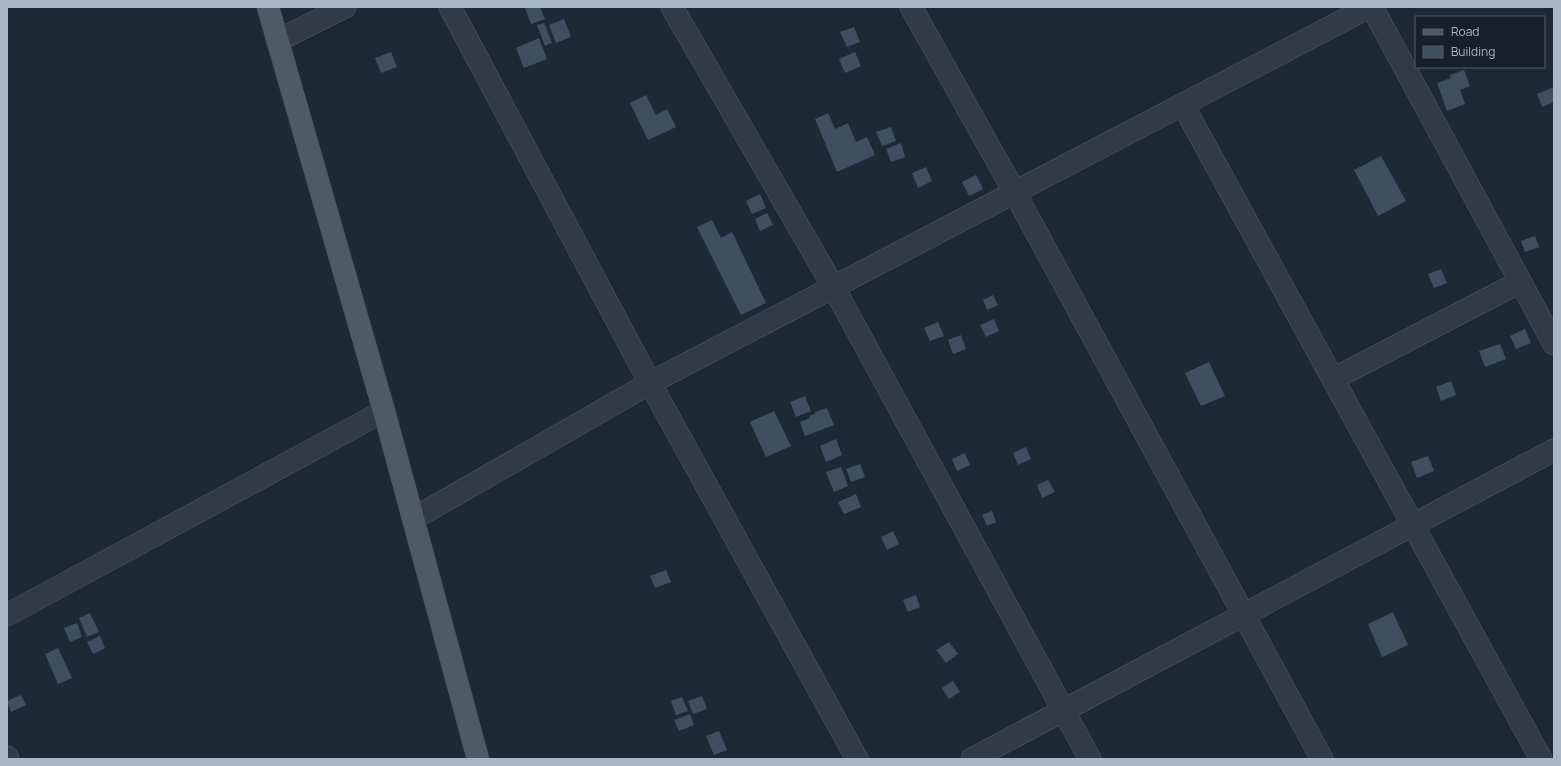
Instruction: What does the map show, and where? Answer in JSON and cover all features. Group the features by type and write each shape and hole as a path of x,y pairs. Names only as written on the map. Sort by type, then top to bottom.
{"main road":[{"path":"268,7 384,411 478,759"}],"street":[{"path":"277,41 345,7"},
{"path":"450,7 650,383 857,759"},
{"path":"672,7 834,288 1090,759"},
{"path":"911,7 1015,193 1322,759"},
{"path":"413,519 650,383 1370,7 1554,344"},
{"path":"1183,105 1541,759"},
{"path":"1333,379 1520,282"},
{"path":"7,615 384,411"},
{"path":"972,759 1554,450"}],"building":[{"path":"540,7 545,19 531,24 525,8"},
{"path":"564,19 571,37 556,43 549,25"},
{"path":"544,23 552,43 545,46 537,25"},
{"path":"854,27 860,42 847,47 840,32"},
{"path":"539,38 547,59 524,68 516,48"},
{"path":"391,52 397,67 381,73 375,58"},
{"path":"855,52 861,66 845,73 839,59"},
{"path":"1464,70 1470,86 1460,90 1465,104 1447,111 1437,83 1451,78 1450,75"},
{"path":"1554,87 1554,102 1542,107 1537,94"},
{"path":"646,95 656,115 667,109 676,127 648,140 630,103"},
{"path":"828,113 835,129 848,123 856,142 867,137 875,155 837,172 815,119"},
{"path":"891,127 896,141 882,146 876,132"},
{"path":"901,143 905,157 891,162 886,149"},
{"path":"1381,156 1406,201 1378,216 1354,170"},
{"path":"926,167 932,181 918,188 912,173"},
{"path":"976,175 983,189 969,196 962,182"},
{"path":"760,194 766,208 752,214 746,201"},
{"path":"767,213 773,225 760,231 755,219"},
{"path":"712,220 721,238 732,232 766,303 741,315 697,227"},
{"path":"1535,236 1539,247 1525,252 1521,241"},
{"path":"1441,269 1447,283 1434,288 1428,274"},
{"path":"993,295 998,305 987,310 983,300"},
{"path":"994,319 999,331 986,337 980,325"},
{"path":"938,322 944,336 930,341 924,328"},
{"path":"1525,329 1531,343 1516,349 1510,336"},
{"path":"961,335 966,349 953,354 948,340"},
{"path":"1500,344 1506,359 1485,367 1479,351"},
{"path":"1209,362 1225,396 1201,406 1185,373"},
{"path":"1451,381 1456,395 1441,401 1436,387"},
{"path":"805,396 811,411 796,417 790,402"},
{"path":"827,408 834,425 805,436 800,422 810,418 809,416 815,414 815,412"},
{"path":"774,411 791,446 766,457 750,422"},
{"path":"836,439 842,455 826,462 820,446"},
{"path":"1026,447 1031,459 1018,465 1013,453"},
{"path":"965,453 970,465 957,471 952,459"},
{"path":"1428,456 1434,471 1417,478 1411,462"},
{"path":"860,464 865,477 851,482 846,469"},
{"path":"841,467 848,486 834,492 826,472"},
{"path":"1048,480 1055,492 1042,498 1037,485"},
{"path":"856,494 861,507 844,514 838,502"},
{"path":"992,511 996,522 987,526 982,515"},
{"path":"893,531 899,544 887,550 881,537"},
{"path":"666,570 671,582 655,588 650,576"},
{"path":"916,595 920,607 908,612 903,600"},
{"path":"1393,612 1408,645 1382,657 1368,624"},
{"path":"90,613 99,632 87,637 79,618"},
{"path":"77,623 82,637 70,642 64,628"},
{"path":"100,636 105,648 93,654 87,642"},
{"path":"949,642 958,654 946,663 936,650"},
{"path":"58,648 72,678 58,684 45,654"},
{"path":"953,681 960,692 949,699 942,688"},
{"path":"21,695 26,705 11,712 7,701"},
{"path":"702,696 707,709 693,714 688,701"},
{"path":"682,697 688,711 676,715 671,701"},
{"path":"690,714 694,725 679,731 674,720"},
{"path":"719,731 727,750 714,755 706,736"}]}
